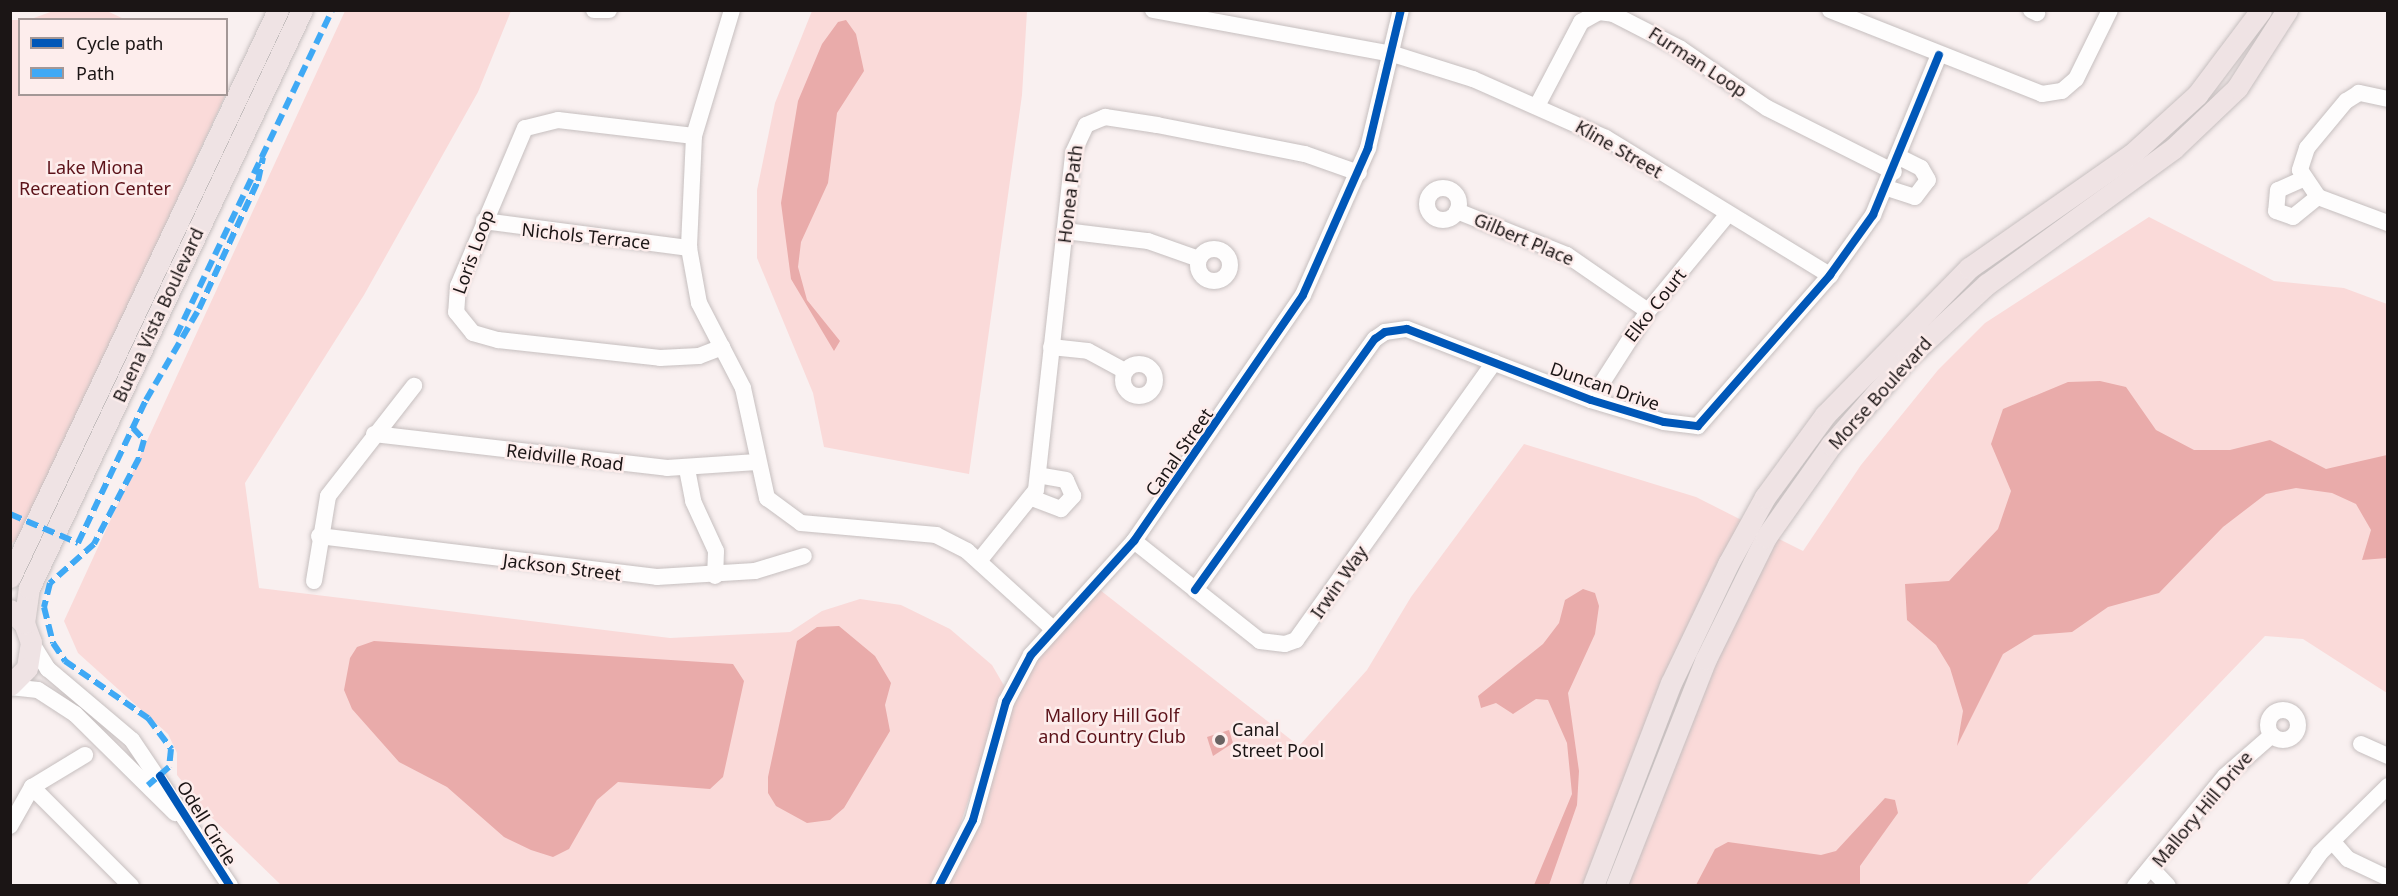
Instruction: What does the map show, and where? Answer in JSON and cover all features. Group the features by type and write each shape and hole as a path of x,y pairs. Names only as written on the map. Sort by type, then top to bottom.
{"main road":[{"name":"Buena Vista Boulevard","path":"10,578 278,10"},
{"name":"Buena Vista Boulevard","path":"10,686 27,668 22,625 29,588 302,10"},
{"name":"Morse Boulevard","path":"1593,885 1671,683 1728,564 1765,497 1825,415 1969,268 2132,154 2196,95 2261,10"},
{"name":"Morse Boulevard","path":"1616,885 1711,649 1766,537 1831,445 1907,358 1987,284 2181,141 2237,88 2287,10"}],"street":[{"path":"594,10 609,10"},
{"path":"732,10 694,136 689,248 699,303 743,388 756,462 767,498 801,523 923,532 979,561 1053,629"},
{"name":"Kline Street","path":"1153,10 1393,54 1539,104 1606,138 1727,215 1830,275"},
{"name":"Canal Street","path":"939,885 973,820 1006,702 1031,655 1134,542 1283,329 1322,259 1359,173 1393,54 1401,10"},
{"path":"1830,10 1857,17 1939,55 2042,94 2062,91 2082,69 2110,10"},
{"name":"Furman Loop","path":"1539,104 1581,22 1599,12 1613,14 1682,49 1767,108 1897,165"},
{"name":"Duncan Drive","path":"1196,590 1375,339 1407,329 1592,400 1664,422 1698,426 1830,275 1887,188 1939,55"},
{"path":"2388,99 2359,93 2346,101 2307,148 2303,179 2318,196 2388,223"},
{"name":"Honea Path","path":"979,561 1032,498 1039,475 1075,141 1086,124 1105,117 1305,154 1359,173"},
{"name":"Loris Loop","path":"694,136 558,120 534,122 519,137 455,299 462,323 473,333 660,358 699,356 722,347"},
{"path":"1887,188 1915,196 1928,180 1921,168 1897,165"},
{"path":"2303,179 2278,190 2276,211 2293,217 2318,196"},
{"name":"Gilbert Place","path":"1457,211 1567,255 1648,311"},
{"name":"Elko Court","path":"1592,400 1648,311 1727,215"},
{"name":"Nichols Terrace","path":"484,221 689,248"},
{"path":"1065,231 1148,241 1199,259"},
{"path":"1051,347 1088,351 1125,371"},
{"name":"Irwin Way","path":"1134,542 1260,641 1285,644 1296,640 1494,362"},
{"path":"314,581 319,536 328,496 414,386"},
{"name":"Reidville Road","path":"374,435 687,469 756,462"},
{"path":"687,469 693,501 716,551 715,576"},
{"path":"1032,498 1061,509 1073,496 1066,480 1039,475"},
{"name":"Jackson Street","path":"319,536 628,575 715,576 755,572 804,556"},
{"name":"Odell Circle","path":"22,625 48,669 132,740 230,885"},
{"name":"Odell Circle","path":"10,686 38,690 75,714 195,834"},
{"name":"Mallory Hill Drive","path":"2135,885 2152,870 2225,776 2272,735"},
{"path":"2361,744 2388,756"},
{"path":"10,826 32,787 85,755"},
{"path":"2297,885 2333,842 2388,786"},
{"path":"32,787 132,885"},
{"path":"2333,842 2348,859 2388,878"},
{"path":"2152,870 2168,885"}],"green space":[{"path":"56,10 107,11 122,18 34,18"},
{"name":"Mallory Hill Golf and Country Club","path":"345,11 511,11 478,92 364,295 245,483 259,588 670,638 790,632 822,611 860,599 901,605 950,629 992,665 1006,689 957,834 968,844 1004,727 1035,658 1100,590 1299,746 1367,670 1411,597 1524,444 1696,497 1803,551 1861,465 1938,370 1985,323 2149,217 2274,281 2344,288 2387,304 2387,693 2303,639 2265,636 2026,885 281,885 207,813 177,775 177,753 168,734 78,653 64,621"},
{"path":"812,11 1027,11 1022,95 969,474 824,447 813,393 757,258 757,190 775,103"},
{"name":"Lake Miona Recreation Center","path":"10,20 18,20 18,96 225,96 22,535 11,544"}],"shaded area":[{"path":"846,20 856,34 864,71 837,113 828,183 801,242 798,267 807,300 840,341 834,351 791,279 781,203 798,101 822,44 838,22"},
{"path":"2100,381 2126,387 2156,430 2194,450 2230,450 2270,440 2326,469 2387,455 2387,558 2362,560 2371,530 2356,504 2332,493 2296,488 2266,494 2223,527 2159,593 2108,607 2072,632 2034,635 2003,654 1957,746 1963,711 1950,668 1936,645 1907,620 1905,584 1949,581 1998,529 2011,491 1991,444 2003,409 2068,382"},
{"path":"1583,589 1595,593 1599,606 1595,634 1568,693 1579,771 1577,805 1549,885 1534,885 1572,794 1567,743 1548,700 1536,699 1513,714 1496,703 1481,708 1478,696 1543,644 1559,623 1565,600"},
{"path":"839,626 875,656 891,683 885,705 890,731 844,808 830,820 807,823 776,806 768,793 768,777 797,641 817,627"},
{"path":"374,641 733,664 744,681 723,777 710,789 618,782 597,800 569,849 553,857 531,850 504,837 447,787 399,762 352,709 344,690 350,658 357,647"},
{"name":"Canal Street Pool","path":"1229,730 1233,743 1213,756 1207,737"},
{"path":"1885,798 1895,800 1898,813 1860,866 1860,885 1696,885 1715,849 1728,842 1821,855 1836,851"}],"marked path":[{"path":"176,336 332,10"},
{"path":"10,514 78,543 146,400 199,309 258,181 263,158"},
{"path":"133,428 144,440 139,458 94,544 50,583 44,607 53,643 65,661 148,718 171,749 169,767 148,785"}],"cycle path":[{"path":"939,886 973,820 1006,702 1031,655 1134,541 1303,295 1368,148 1401,10"},
{"path":"1195,590 1375,339 1385,332 1407,329 1591,400 1664,422 1698,426 1830,275 1873,215 1939,55"},
{"path":"160,776 230,886"}],"place":[{"name":"Canal Street Pool","path":"1220,740"}]}
